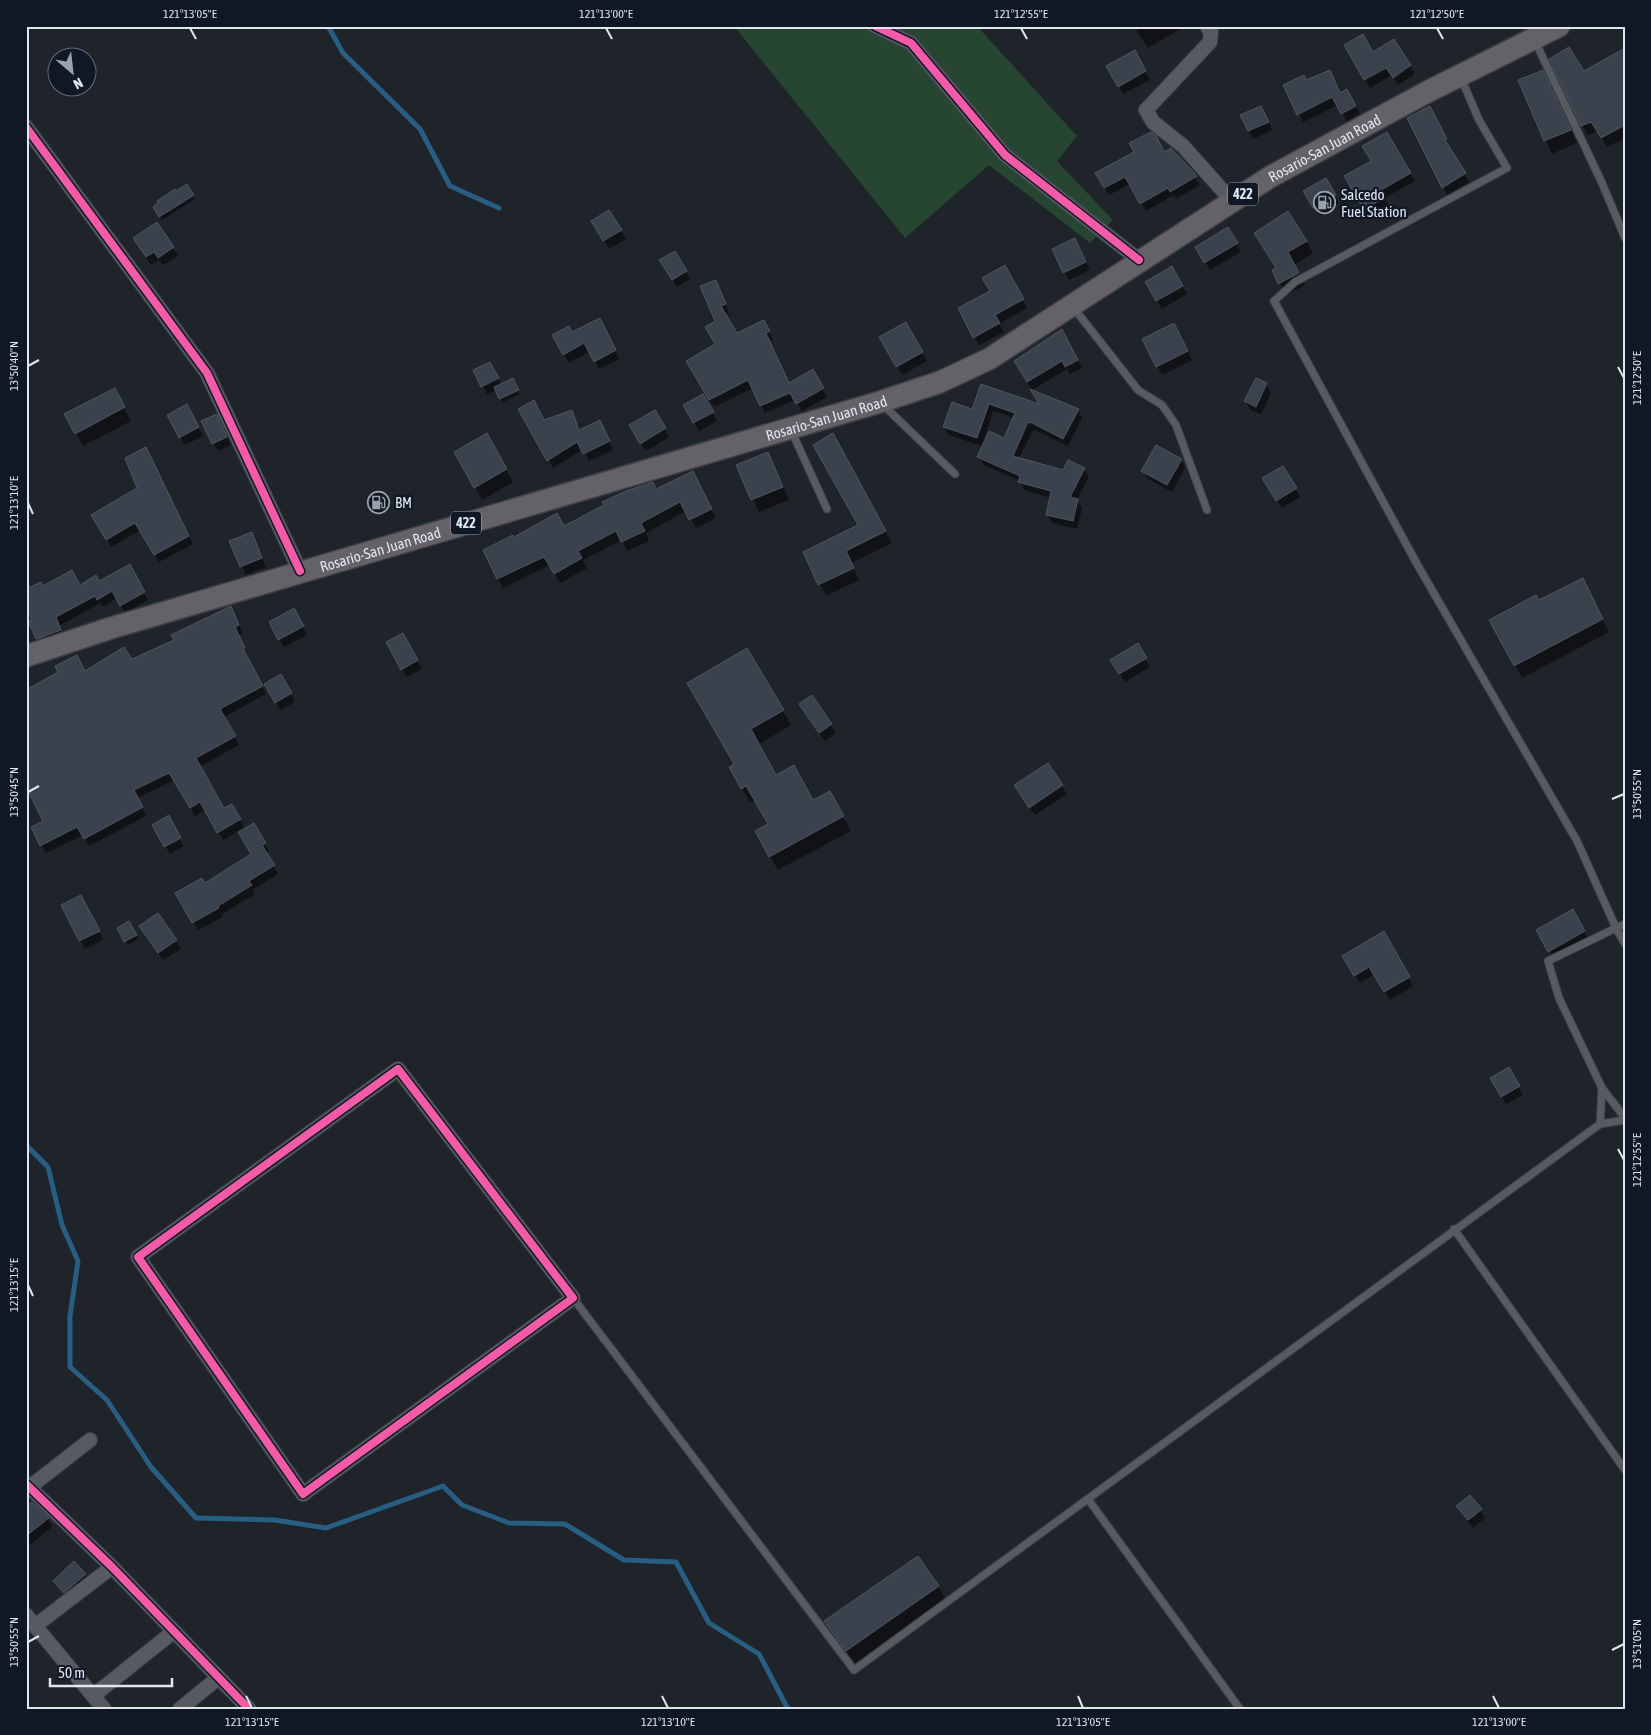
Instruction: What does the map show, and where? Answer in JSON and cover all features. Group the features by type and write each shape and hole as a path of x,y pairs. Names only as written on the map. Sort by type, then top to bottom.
{"main road":[{"name":"Rosario-San Juan Road","path":"26,656 111,628 300,571 880,402 940,382 989,359 1138,260 1278,172 1460,75 1559,26"}],"street":[{"path":"875,26 911,43 1005,155 1138,260"},
{"path":"1207,26 1211,32 1210,42 1146,110 1153,122 1183,146 1232,202"},
{"path":"26,126 207,373 300,571"},
{"path":"398,1069 573,1298 303,1494 138,1257 398,1069"},
{"path":"90,1440 27,1487 112,1567 249,1709"},
{"path":"104,1709 31,1620 112,1567"},
{"path":"93,1696 173,1632"},
{"path":"180,1709 218,1678"}],"lane":[{"path":"1534,38 1602,183 1625,238"},
{"path":"1460,75 1479,120 1507,168 1295,282 1274,301 1417,564 1577,841 1625,944"},
{"path":"1071,305 1138,390 1162,405 1176,425 1207,510"},
{"path":"880,402 955,474"},
{"path":"790,427 827,509"},
{"path":"573,1298 854,1670 1600,1124 1625,1119 1602,1088 1559,998 1548,961 1625,924"},
{"path":"1600,1124 1602,1088"},
{"path":"1454,1230 1625,1470"},
{"path":"1088,1499 1240,1709"}],"green space":[{"path":"734,26 977,26 1077,136 1057,161 1113,220 1090,243 989,165 905,238"}],"building":[{"path":"1363,34 1373,52 1394,39 1411,65 1393,78 1386,68 1364,80 1344,45"},
{"path":"1569,47 1584,71 1625,48 1625,125 1601,138 1591,122 1581,126 1549,59"},
{"path":"1135,50 1146,71 1118,87 1106,66"},
{"path":"1330,70 1340,93 1347,89 1356,106 1341,114 1332,97 1297,115 1283,85 1304,75 1306,80"},
{"path":"1543,70 1571,130 1544,141 1518,80"},
{"path":"1261,106 1269,122 1248,131 1240,115"},
{"path":"1430,106 1447,139 1445,140 1466,173 1442,188 1407,118"},
{"path":"1151,132 1156,135 1164,152 1171,148 1197,176 1170,192 1168,188 1140,204 1125,177 1104,188 1095,173 1134,152 1129,143"},
{"path":"1387,132 1411,173 1381,190 1385,197 1364,210 1344,176 1371,161 1362,146"},
{"path":"1326,178 1336,195 1313,208 1303,191"},
{"path":"187,184 194,195 159,217 153,207 158,203 157,201 175,189 176,191"},
{"path":"609,210 622,230 603,241 591,221"},
{"path":"1288,211 1307,241 1288,252 1299,273 1278,284 1272,270 1276,268 1254,233"},
{"path":"157,222 174,247 158,258 154,252 146,257 133,238"},
{"path":"1228,227 1238,243 1204,263 1195,247"},
{"path":"1075,238 1086,262 1063,273 1052,249"},
{"path":"675,251 687,271 672,280 659,260"},
{"path":"1005,265 1024,299 995,315 1000,323 973,338 958,308 990,291 982,278"},
{"path":"1172,266 1183,286 1156,301 1145,282"},
{"path":"716,280 726,304 721,306 737,333 764,320 770,331 766,333 789,383 813,369 824,388 796,404 790,393 760,406 748,380 709,400 686,361 715,344 705,327 715,321 700,286"},
{"path":"600,318 616,350 594,362 584,343 563,355 552,335 569,326 572,332"},
{"path":"906,322 923,352 896,367 879,337"},
{"path":"1174,323 1188,351 1156,367 1142,339"},
{"path":"1062,329 1078,360 1065,367 1062,361 1027,382 1014,361"},
{"path":"490,362 499,378 481,387 473,370"},
{"path":"513,378 519,390 499,399 494,387"},
{"path":"1256,378 1267,383 1256,407 1244,401"},
{"path":"981,384 1039,404 1030,389 1079,409 1063,439 1030,422 1027,424 1013,456 1063,470 1068,460 1085,468 1070,497 1078,499 1073,521 1046,515 1051,491 1018,482 1020,476 977,457 989,431 1004,438 1015,413 989,404 977,438 943,427 952,402 972,409"},
{"path":"115,388 125,407 75,434 64,414"},
{"path":"703,394 714,412 693,423 683,405"},
{"path":"534,400 544,420 572,410 579,430 600,420 610,441 583,454 577,442 547,461 518,409"},
{"path":"187,404 199,427 179,438 167,415"},
{"path":"655,410 666,428 640,444 629,425"},
{"path":"217,414 227,437 212,444 201,421"},
{"path":"487,433 507,469 474,488 454,452"},
{"path":"833,433 886,531 846,551 854,568 818,585 803,552 858,525 813,445"},
{"path":"1156,445 1182,459 1167,485 1141,471"},
{"path":"146,447 189,536 154,555 135,523 106,540 91,515 137,488 125,458"},
{"path":"768,452 783,487 751,500 736,465"},
{"path":"1283,466 1297,488 1276,501 1262,478"},
{"path":"693,471 712,509 689,520 680,502 641,523 645,531 621,542 616,531 578,551 582,558 554,574 544,557 497,579 483,550 513,535 514,537 557,513 564,526 604,505 602,502 626,491 653,482 656,489"},
{"path":"252,532 262,558 240,567 229,541"},
{"path":"130,564 145,592 120,606 112,591 97,600 95,596 56,617 61,630 36,639 28,621 32,620 26,609 26,589 41,582 43,586 72,570 80,585 96,575 99,581"},
{"path":"1583,578 1603,619 1514,666 1489,620 1536,595 1539,600"},
{"path":"231,606 239,625 235,627 245,648 243,648 263,686 220,709 236,736 196,758 224,808 232,804 241,819 217,833 200,802 190,808 169,773 134,790 143,807 84,839 77,827 40,846 31,827 43,821 26,787 26,690 58,672 55,666 77,655 85,671 124,647 132,659 174,640 171,635"},
{"path":"294,608 304,626 278,640 269,622"},
{"path":"403,633 418,660 401,670 386,642"},
{"path":"1138,643 1147,658 1119,674 1110,660"},
{"path":"747,648 784,710 751,729 776,775 794,765 813,800 830,791 844,816 769,857 755,831 768,824 746,786 741,789 729,767 734,764 687,683"},
{"path":"281,674 292,693 275,703 264,684"},
{"path":"812,695 832,724 819,733 799,704"},
{"path":"1048,763 1063,785 1029,808 1014,785"},
{"path":"169,815 181,838 164,847 152,825"},
{"path":"254,823 266,843 262,845 275,865 249,881 252,885 218,906 219,908 192,923 175,893 202,878 205,883 251,854 238,832"},
{"path":"81,895 100,931 79,941 61,905"},
{"path":"1573,909 1585,931 1548,952 1536,930"},
{"path":"158,913 177,940 158,953 139,926"},
{"path":"129,921 137,935 124,942 117,928"},
{"path":"1384,931 1410,977 1384,992 1369,967 1354,976 1342,956"},
{"path":"1509,1067 1520,1086 1501,1097 1490,1078"},
{"path":"1470,1495 1482,1509 1468,1520 1456,1506"},
{"path":"32,1502 49,1518 26,1536 26,1506"},
{"path":"918,1556 939,1586 846,1651 824,1621"},
{"path":"74,1561 86,1574 64,1593 53,1581"}],"waterway":[{"path":"328,26 343,53 420,129 450,186 499,208"},
{"path":"26,1145 48,1167 62,1225 78,1261 70,1316 70,1367 107,1400 151,1467 196,1518 275,1520 326,1528 443,1486 462,1505 509,1523 565,1524 624,1560 676,1562 709,1623 759,1654 788,1709"}],"cycle path":[{"path":"875,26 911,43 1005,155 1139,260"},
{"path":"26,127 207,373 300,571"},
{"path":"398,1069 573,1298 303,1494 138,1257 398,1069"},
{"path":"26,1484 112,1567 249,1709"}],"place":[{"name":"Salcedo Fuel Station","path":"1325,203"},
{"name":"BM","path":"379,502"}]}
